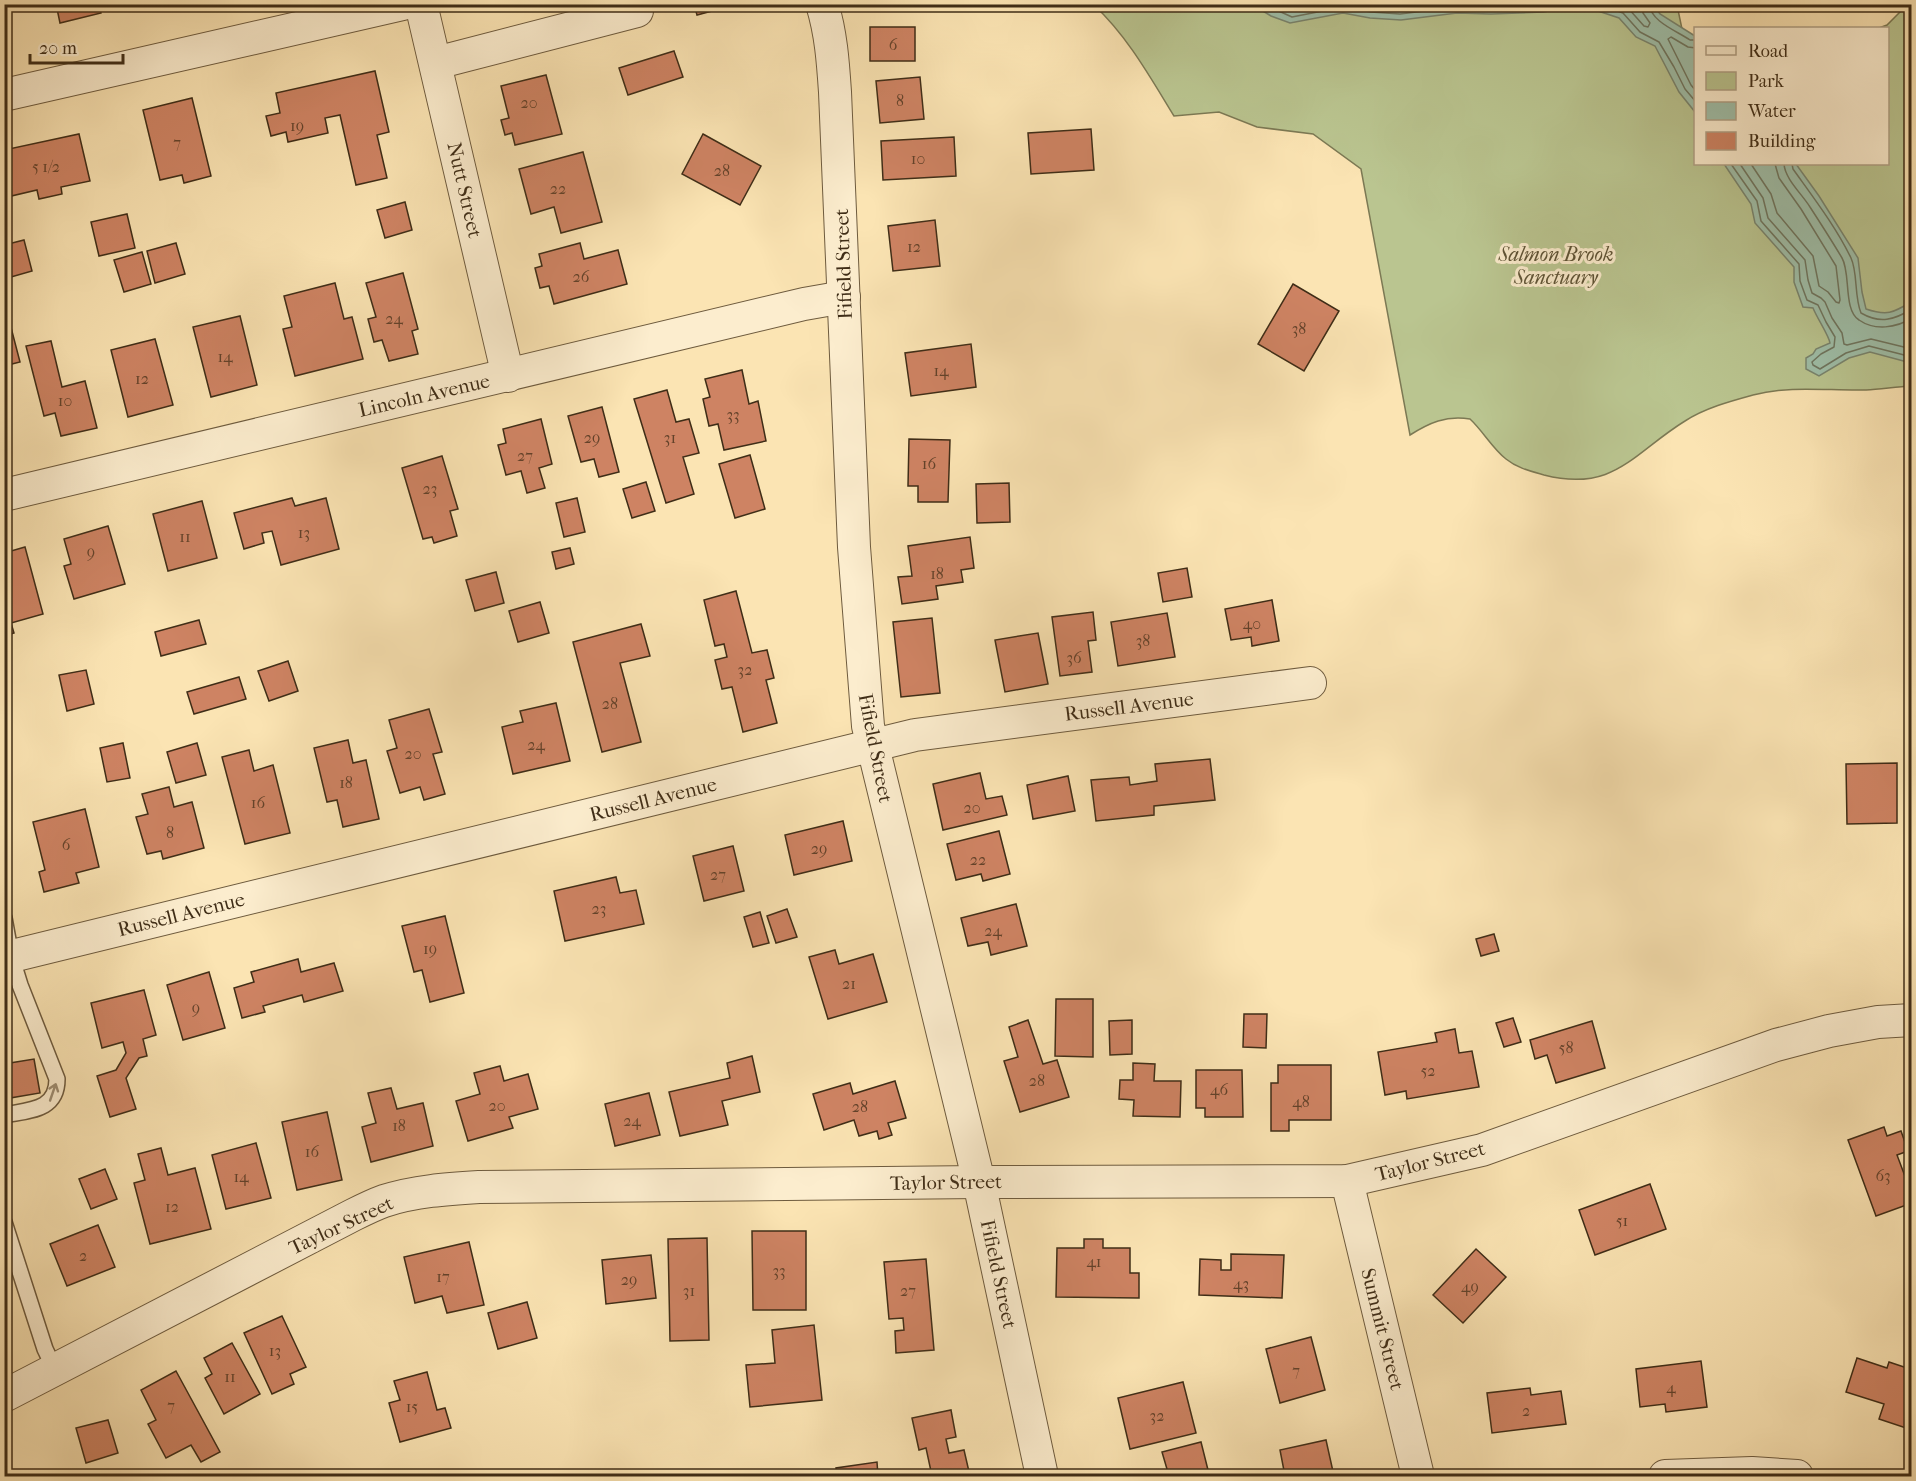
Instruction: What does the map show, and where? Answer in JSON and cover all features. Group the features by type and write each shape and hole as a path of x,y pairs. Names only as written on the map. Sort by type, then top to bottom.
{"street":[{"path":"4,95 403,4"},
{"name":"Nutt Street","path":"421,4 508,376"},
{"name":"Fifield Street","path":"822,4 828,23 832,50 854,547 866,708 872,746 979,1182 1042,1476"},
{"path":"436,63 637,11"},
{"name":"Lincoln Avenue","path":"4,495 804,304 844,297"},
{"name":"Russell Avenue","path":"8,957 939,731 1310,683"},
{"name":"Taylor Street","path":"4,1396 353,1215 382,1202 409,1194 440,1189 479,1187 1347,1181 1482,1150 1776,1045 1829,1031 1878,1022 1911,1020"},
{"name":"Summit Street","path":"1347,1181 1419,1476"},
{"path":"1665,1476 1752,1473 1797,1476"}],"lane":[{"path":"4,918 8,957 57,1079 57,1089 50,1102 40,1107 4,1115"},
{"path":"4,1222 45,1349 55,1370"}],"green space":[{"name":"Salmon Brook Sanctuary","path":"1094,5 1677,5 1682,29 1694,37 1694,165 1889,165 1889,27 1882,27 1887,25 1902,10 1911,10 1911,386 1866,390 1781,390 1753,395 1693,416 1621,467 1588,479 1568,479 1544,475 1515,465 1501,455 1470,419 1453,418 1438,421 1410,435 1361,169 1313,134 1257,127 1219,112 1174,116 1128,44"}],"water":[{"path":"1253,5 1653,5 1660,14 1694,35 1694,111 1679,92 1655,46 1636,37 1619,18 1598,11 1573,7 1543,12 1457,13 1401,20 1343,13 1290,23 1271,16"},
{"path":"1725,165 1797,165 1858,258 1866,309 1890,312 1911,302 1911,363 1870,352 1849,358 1819,376 1806,369 1806,358 1816,349 1830,343 1829,340 1813,308 1803,307 1794,282 1794,267 1755,223 1751,204"}],"building":[{"path":"56,4 99,4 101,13 60,23"},
{"path":"694,4 738,4 697,15"},
{"path":"870,27 915,27 915,61 870,61"},
{"path":"674,51 683,77 628,95 619,68"},
{"path":"375,71 389,132 377,135 387,178 356,185 340,115 325,118 328,133 288,142 286,132 271,136 266,116 280,113 276,93"},
{"path":"546,75 562,134 515,145 512,133 505,135 501,120 509,118 501,86"},
{"path":"920,77 924,119 880,123 876,81"},
{"path":"192,98 211,176 184,183 182,175 160,180 143,110"},
{"path":"1091,129 1094,170 1031,174 1028,133"},
{"path":"79,134 90,181 61,187 62,194 39,199 37,190 7,197 4,187 4,150"},
{"path":"703,134 761,166 740,205 682,174"},
{"path":"954,137 956,176 883,180 881,141"},
{"path":"583,152 602,222 561,233 554,207 531,214 519,169"},
{"path":"405,202 412,230 385,238 377,210"},
{"path":"127,214 135,248 99,256 91,222"},
{"path":"935,220 940,266 893,271 888,226"},
{"path":"24,240 32,271 4,279 4,245"},
{"path":"176,243 185,274 155,283 147,251"},
{"path":"580,243 584,259 618,250 627,284 554,304 549,286 540,288 535,268 542,266 539,254"},
{"path":"142,252 151,284 124,292 114,260"},
{"path":"403,273 418,329 412,331 418,354 389,361 382,340 374,342 368,319 376,317 366,283"},
{"path":"335,283 344,319 352,317 363,359 295,376 283,329 292,327 284,296"},
{"path":"1293,284 1339,311 1304,371 1258,344"},
{"path":"8,316 20,362 4,366 4,317"},
{"path":"240,316 257,385 211,397 193,327"},
{"path":"155,339 173,405 128,417 111,350"},
{"path":"51,341 62,387 85,381 97,428 61,436 55,413 44,416 26,346"},
{"path":"971,344 976,387 911,396 905,353"},
{"path":"742,370 749,404 758,401 766,441 724,450 718,424 709,426 703,399 710,397 705,379"},
{"path":"667,390 676,422 689,419 699,453 683,457 694,494 666,503 634,399"},
{"path":"602,407 619,472 599,477 594,459 581,462 568,416"},
{"path":"541,419 552,464 539,468 545,488 527,493 521,471 506,475 498,445 506,443 503,429"},
{"path":"909,439 950,440 948,502 918,502 918,486 908,486"},
{"path":"750,455 765,509 735,518 719,464"},
{"path":"442,456 458,509 450,511 457,536 434,543 432,537 423,539 402,468"},
{"path":"646,482 655,511 632,518 623,489"},
{"path":"1009,483 1010,522 977,523 976,484"},
{"path":"292,498 295,506 326,498 339,549 281,565 272,531 262,533 264,543 244,549 234,513"},
{"path":"577,498 585,532 564,537 556,503"},
{"path":"202,501 217,558 168,571 153,514"},
{"path":"108,526 125,584 74,599 64,566 71,564 64,539"},
{"path":"970,537 974,568 961,570 963,582 936,586 938,599 902,604 898,577 912,576 908,546"},
{"path":"25,547 43,614 11,623 14,633 4,636 4,553"},
{"path":"570,548 574,564 556,569 552,552"},
{"path":"1187,568 1192,597 1163,602 1158,573"},
{"path":"496,572 504,603 475,611 466,580"},
{"path":"736,591 752,653 767,650 774,678 766,680 777,723 743,732 732,687 722,689 715,660 727,657 724,644 715,646 704,600"},
{"path":"1272,600 1279,641 1252,646 1251,637 1231,640 1225,609"},
{"path":"540,602 549,633 518,642 509,611"},
{"path":"1093,612 1096,640 1088,641 1092,672 1060,676 1052,617"},
{"path":"1167,613 1175,657 1118,666 1111,622"},
{"path":"932,618 940,693 901,697 893,622"},
{"path":"199,620 206,644 161,656 155,632"},
{"path":"641,624 650,656 620,663 641,742 602,752 573,642"},
{"path":"1038,633 1048,684 1005,692 995,640"},
{"path":"288,661 298,691 269,701 258,671"},
{"path":"86,670 94,704 67,711 59,675"},
{"path":"239,677 246,699 194,714 187,692"},
{"path":"556,703 570,761 513,774 502,727 523,722 520,711"},
{"path":"429,709 442,752 433,754 445,794 424,800 420,787 400,793 387,751 397,748 389,720"},
{"path":"348,740 353,763 366,760 379,819 343,827 337,800 327,802 314,748"},
{"path":"123,743 130,778 107,782 100,748"},
{"path":"197,743 206,775 176,783 167,752"},
{"path":"249,750 254,771 273,765 290,833 245,844 222,757"},
{"path":"1210,759 1215,800 1154,806 1154,815 1096,821 1091,780 1129,777 1130,785 1157,781 1155,764"},
{"path":"1897,763 1897,823 1847,824 1846,764"},
{"path":"980,773 986,799 1002,796 1007,815 943,830 933,784"},
{"path":"1068,776 1075,811 1033,819 1027,785"},
{"path":"169,787 174,807 192,802 204,848 163,859 161,851 147,854 136,817 148,814 142,794"},
{"path":"85,809 99,867 76,873 79,883 44,892 39,872 45,870 33,822"},
{"path":"843,821 852,861 794,875 785,835"},
{"path":"999,831 1010,874 983,881 981,874 956,880 947,844"},
{"path":"733,846 744,891 704,901 693,856"},
{"path":"616,877 620,893 636,890 644,924 565,941 554,891"},
{"path":"1016,904 1027,946 991,955 988,942 968,946 961,918"},
{"path":"787,909 797,937 776,943 767,916"},
{"path":"760,912 769,943 753,947 744,917"},
{"path":"445,916 464,993 430,1002 422,970 414,972 402,926"},
{"path":"1494,934 1499,951 1481,956 1476,939"},
{"path":"835,950 839,964 873,954 887,1002 828,1019 809,957"},
{"path":"298,959 301,972 334,963 343,991 304,1002 302,995 263,1006 265,1012 242,1018 234,988 254,982 251,972"},
{"path":"209,972 225,1028 183,1040 167,985"},
{"path":"144,990 156,1035 143,1039 147,1056 139,1058 126,1078 136,1109 110,1117 97,1076 116,1070 126,1053 123,1042 102,1048 91,1003"},
{"path":"1056,999 1093,999 1093,1057 1055,1056"},
{"path":"1244,1014 1267,1014 1266,1048 1243,1047"},
{"path":"1513,1018 1521,1042 1504,1047 1496,1023"},
{"path":"1028,1020 1043,1064 1057,1060 1069,1097 1020,1112 1004,1061 1018,1057 1009,1027"},
{"path":"1132,1020 1132,1054 1110,1055 1109,1021"},
{"path":"1592,1021 1605,1068 1556,1083 1547,1055 1535,1059 1530,1040"},
{"path":"1455,1029 1459,1053 1472,1051 1479,1087 1407,1099 1406,1091 1385,1095 1378,1052 1437,1042 1435,1033"},
{"path":"752,1056 760,1092 722,1101 728,1125 680,1136 669,1092 730,1078 727,1063"},
{"path":"34,1059 40,1093 4,1099 4,1064"},
{"path":"1133,1063 1155,1064 1154,1081 1181,1081 1180,1117 1133,1116 1134,1100 1119,1099 1120,1080 1133,1080"},
{"path":"1278,1065 1331,1065 1331,1120 1289,1120 1289,1131 1271,1131 1271,1083 1278,1083"},
{"path":"500,1066 504,1081 528,1074 538,1109 509,1117 513,1128 468,1141 456,1101 480,1094 474,1073"},
{"path":"1196,1070 1242,1070 1243,1117 1205,1117 1205,1108 1196,1108"},
{"path":"895,1081 906,1118 888,1123 892,1135 879,1139 877,1131 859,1136 854,1120 824,1130 813,1094 850,1083 853,1094"},
{"path":"391,1088 397,1109 423,1103 433,1146 371,1162 362,1127 376,1123 368,1093"},
{"path":"649,1093 660,1135 615,1146 605,1104"},
{"path":"327,1112 342,1180 297,1190 282,1122"},
{"path":"1884,1127 1887,1136 1901,1131 1908,1151 1897,1155 1912,1195 1912,1203 1876,1216 1848,1140"},
{"path":"256,1143 271,1198 226,1209 212,1155"},
{"path":"161,1148 168,1175 195,1168 211,1229 150,1244 134,1183 145,1180 138,1154"},
{"path":"105,1169 117,1199 91,1209 79,1179"},
{"path":"1650,1184 1666,1229 1595,1255 1579,1210"},
{"path":"98,1225 115,1267 67,1286 50,1244"},
{"path":"752,1231 806,1231 806,1310 753,1310"},
{"path":"707,1238 709,1340 670,1341 668,1239"},
{"path":"1084,1239 1103,1239 1103,1248 1130,1248 1130,1273 1139,1273 1139,1298 1056,1297 1057,1248 1084,1248"},
{"path":"469,1242 484,1305 447,1313 442,1296 415,1303 404,1257"},
{"path":"1476,1249 1506,1277 1463,1323 1433,1295"},
{"path":"1231,1254 1284,1255 1282,1298 1199,1295 1200,1259 1221,1260 1221,1270 1231,1270"},
{"path":"651,1255 656,1298 606,1304 602,1260"},
{"path":"926,1259 934,1350 896,1353 895,1331 904,1330 903,1318 889,1319 884,1262"},
{"path":"4,1281 11,1307 4,1309"},
{"path":"527,1302 537,1338 498,1349 488,1313"},
{"path":"282,1316 306,1367 290,1374 294,1384 272,1394 244,1333"},
{"path":"814,1325 822,1400 750,1407 746,1365 775,1363 772,1330"},
{"path":"1311,1337 1325,1390 1280,1403 1266,1349"},
{"path":"232,1343 260,1394 224,1414 205,1378 212,1374 204,1358"},
{"path":"1857,1358 1887,1368 1889,1362 1910,1369 1905,1386 1912,1388 1912,1430 1879,1419 1884,1404 1846,1392"},
{"path":"1701,1361 1707,1407 1666,1412 1665,1404 1640,1407 1636,1369"},
{"path":"176,1371 220,1452 201,1462 191,1445 166,1458 148,1424 156,1420 141,1390"},
{"path":"427,1372 437,1410 445,1408 451,1428 400,1442 389,1403 400,1400 394,1381"},
{"path":"1183,1382 1196,1433 1130,1449 1118,1398"},
{"path":"1530,1388 1531,1395 1561,1391 1566,1424 1492,1433 1487,1393"},
{"path":"951,1410 956,1437 946,1439 949,1453 964,1450 970,1476 932,1476 926,1448 919,1450 912,1418"},
{"path":"108,1420 118,1453 86,1463 76,1428"},
{"path":"1326,1440 1334,1476 1285,1476 1280,1450"},
{"path":"1201,1442 1209,1474 1169,1476 1162,1452"},
{"path":"877,1462 878,1476 837,1476 836,1468"},
{"path":"65,1471 67,1476 48,1476"},
{"path":"763,1474 763,1476 730,1476"}]}
